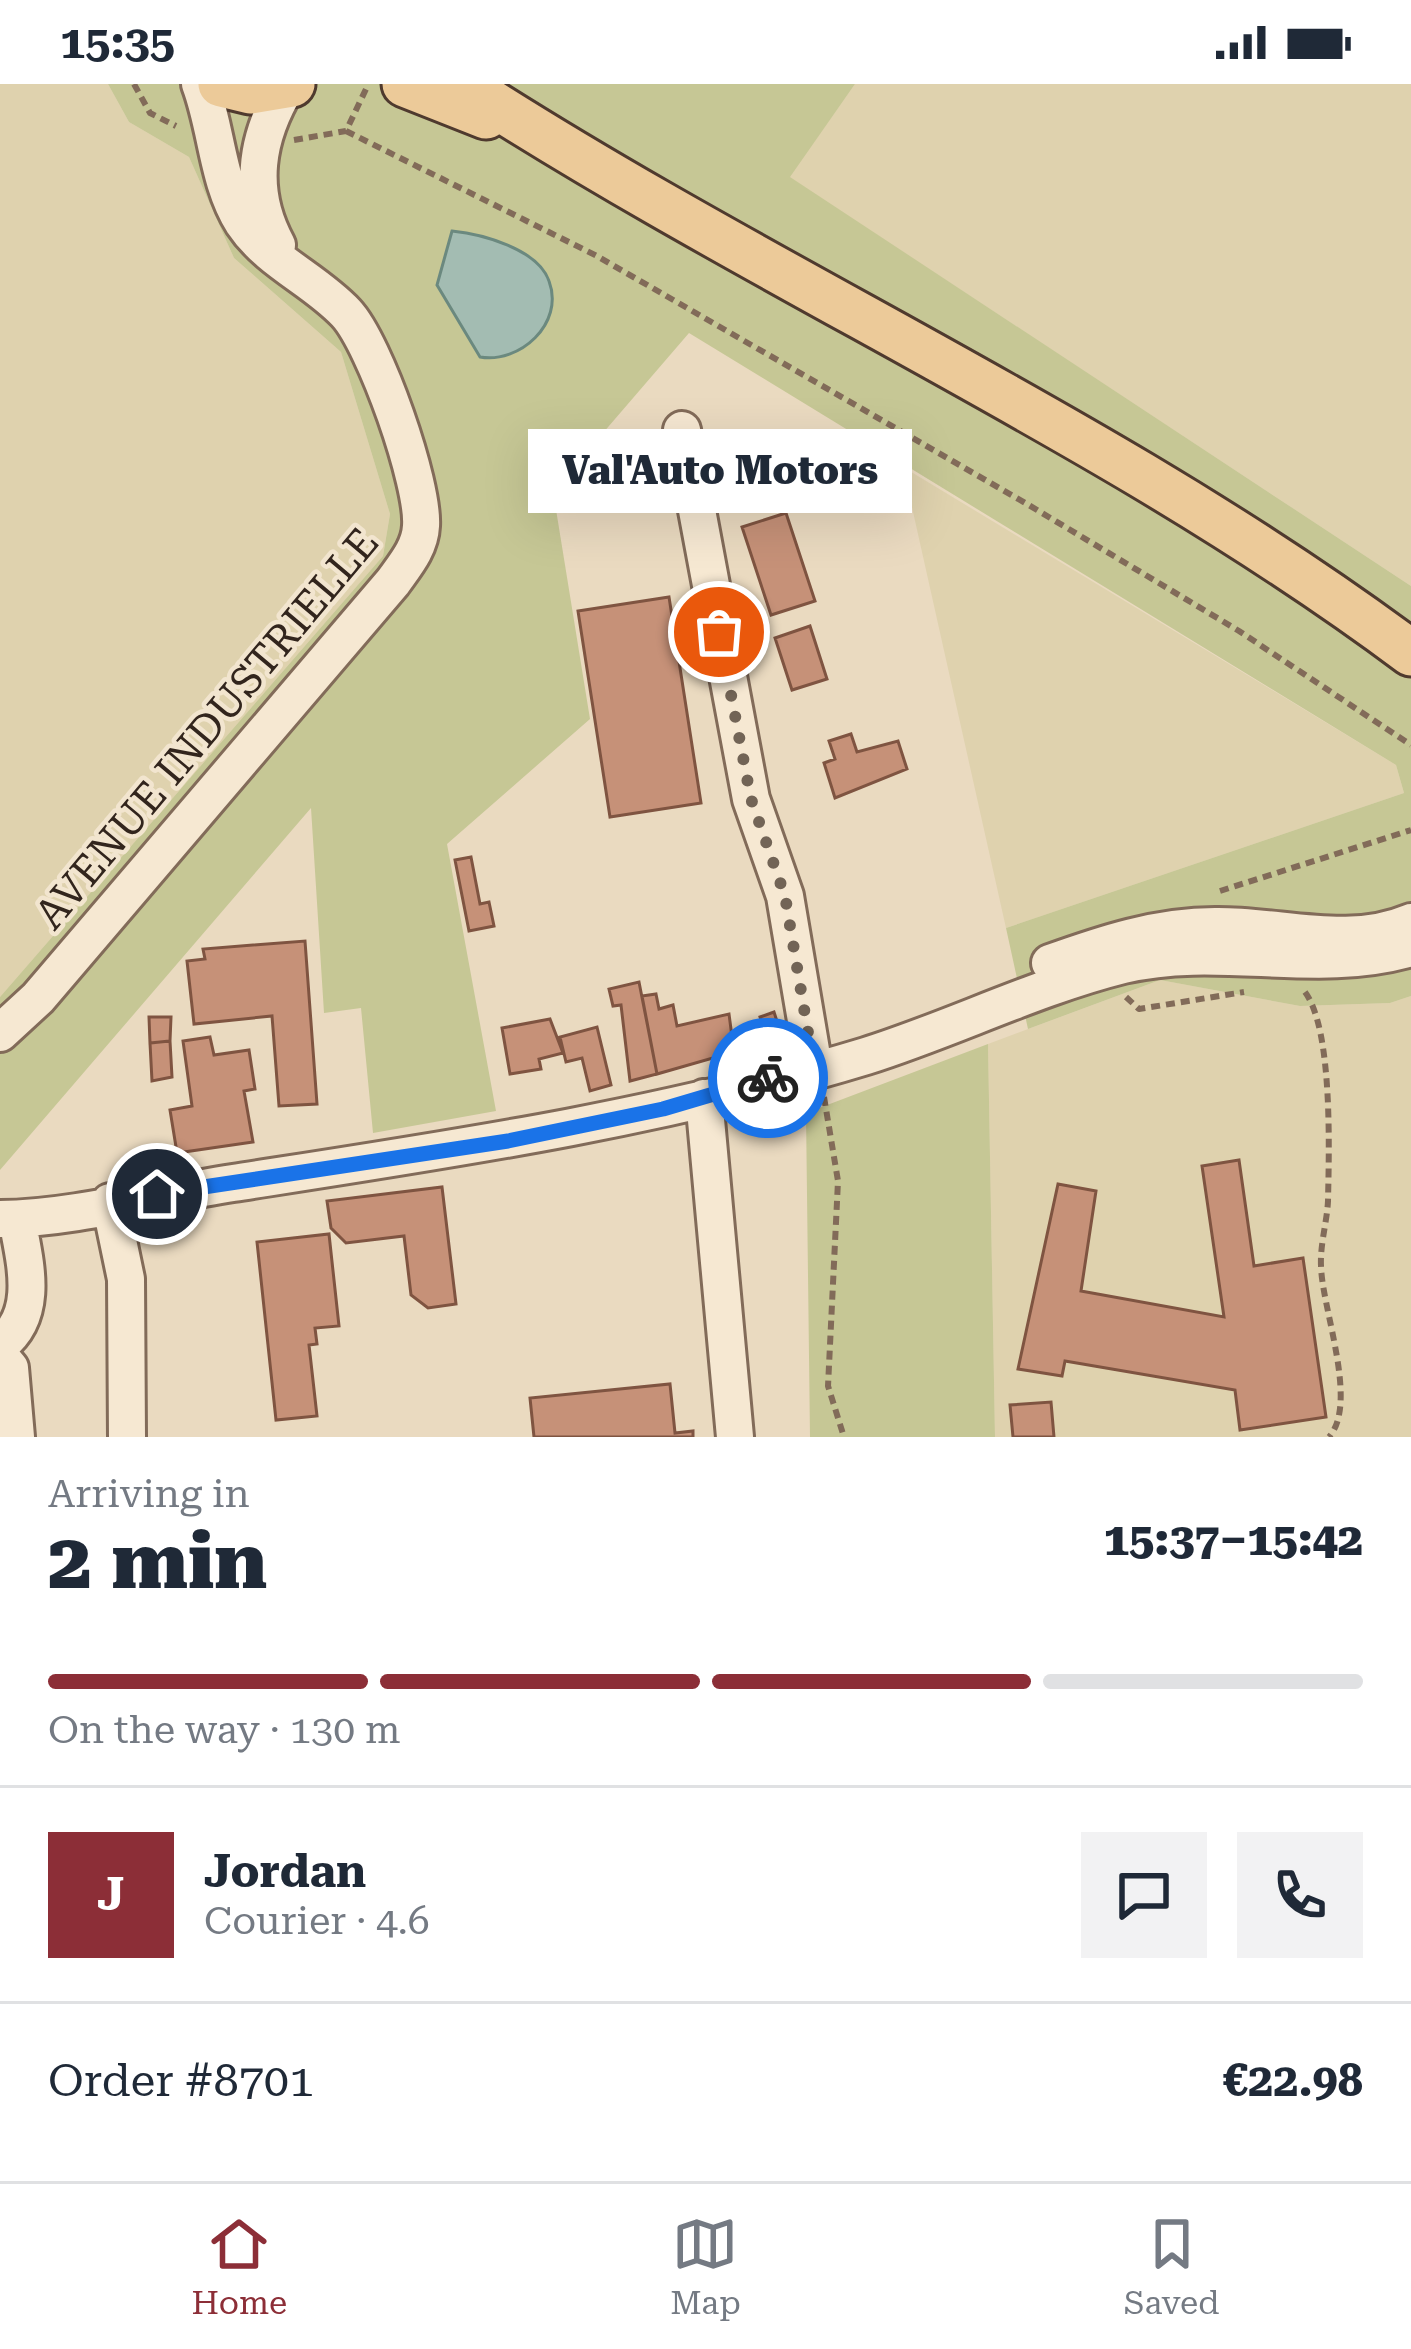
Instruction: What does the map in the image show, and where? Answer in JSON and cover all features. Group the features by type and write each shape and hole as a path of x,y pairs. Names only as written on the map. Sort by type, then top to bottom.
{"main road":[{"path":"221,84 250,91 289,85"},
{"path":"405,84 579,157"},
{"path":"462,84 579,157 856,311 1272,559 1411,652"},
{"path":"1272,559 1411,628"}],"street":[{"name":"AVENUE INDUSTRIELLE","path":"0,1033 86,942 393,582 416,546 420,508 375,356 349,316 262,247 241,219 226,188 200,84"},
{"name":"AVENUE INDUSTRIELLE","path":"289,85 262,134 258,186 270,232 301,276"},
{"path":"682,430 751,799 785,896 813,1063"},
{"path":"813,1063 863,1031 1123,938 1216,926 1345,935 1411,922"},
{"path":"0,1345 18,1329 26,1304 8,1219 508,1141 704,1098 1113,968 1187,954 1322,962 1411,948"},
{"path":"704,1098 735,1437"},
{"path":"110,1202 126,1279 127,1437"},
{"path":"0,1356 10,1368 16,1437"}],"path":[{"path":"134,84 150,113"},
{"path":"346,131 597,256 945,456 1239,631 1411,745"},
{"path":"1217,892 1411,830"},
{"path":"1113,968 1129,1002 1138,1009 1249,992"},
{"path":"1288,990 1307,992 1321,1037 1328,1203 1321,1265 1342,1404 1329,1437"},
{"path":"813,1063 838,1181 828,1386 844,1437"}],"shaded area":[{"path":"0,84 108,84 129,122 189,157 234,258 341,352 390,514 383,556 0,997"},
{"path":"855,84 1411,84 1411,586 789,177"},
{"path":"452,231 508,245 543,270 552,297 550,312 535,338 523,347 495,358 480,357 437,285"},
{"path":"903,467 1396,765 1404,793 1006,928"},
{"path":"1160,980 1300,1006 1390,1003 1411,996 1411,1437 995,1437 988,1044"}],"green space":[{"path":"108,84 855,84 790,177 1411,586 1411,996 1390,1003 1300,1006 1160,980 1028,1029 1006,928 1404,793 1396,765 689,333 553,491 590,719 447,844 496,1111 373,1133 361,1008 324,1013 311,808 0,1170 0,997 383,556 390,514 341,352 234,258 189,157 129,122"},
{"path":"988,1044 995,1437 810,1437 806,1113"}],"building":[{"path":"786,513 815,601 771,615 742,527"},
{"path":"669,597 701,803 610,817 578,611"},
{"path":"810,626 827,679 792,690 775,638"},
{"path":"851,734 857,752 898,741 907,769 835,798 824,763 835,759 829,741"},
{"path":"471,857 480,904 489,902 494,926 469,931 455,860"},
{"path":"305,941 317,1104 279,1106 272,1016 194,1024 187,961 205,959 203,949"},
{"path":"639,982 657,1074 630,1081 621,1005 613,1006 609,989"},
{"path":"656,994 659,1009 673,1005 677,1026 729,1014 734,1052 657,1074 642,996"},
{"path":"774,1012 782,1037 768,1042 760,1017"},
{"path":"149,1017 171,1017 170,1041 150,1043"},
{"path":"550,1019 563,1053 539,1059 541,1069 510,1074 502,1028"},
{"path":"597,1027 611,1085 590,1091 582,1058 566,1062 560,1037"},
{"path":"210,1037 214,1055 249,1050 255,1089 244,1091 253,1142 177,1153 170,1110 192,1106 183,1041"},
{"path":"170,1041 172,1077 152,1081 150,1043"},
{"path":"1239,1160 1254,1266 1303,1258 1326,1417 1240,1430 1235,1390 1065,1361 1062,1376 1018,1369 1058,1184 1096,1191 1081,1291 1224,1317 1202,1166"},
{"path":"442,1187 456,1304 428,1308 411,1295 404,1236 346,1243 331,1228 327,1201"},
{"path":"329,1234 339,1326 315,1328 317,1344 309,1345 317,1416 276,1420 257,1242"},
{"path":"670,1384 675,1433 693,1431 693,1437 534,1437 530,1398"},
{"path":"1051,1402 1054,1437 1013,1437 1010,1405"}],"way so far":[{"path":"719,632 751,799 785,896 812,1056 768,1078"}],"place":[{"name":"Val'Auto Motors","path":"719,632"}],"route":[{"path":"157,1194 508,1141 663,1109 768,1078"}]}
